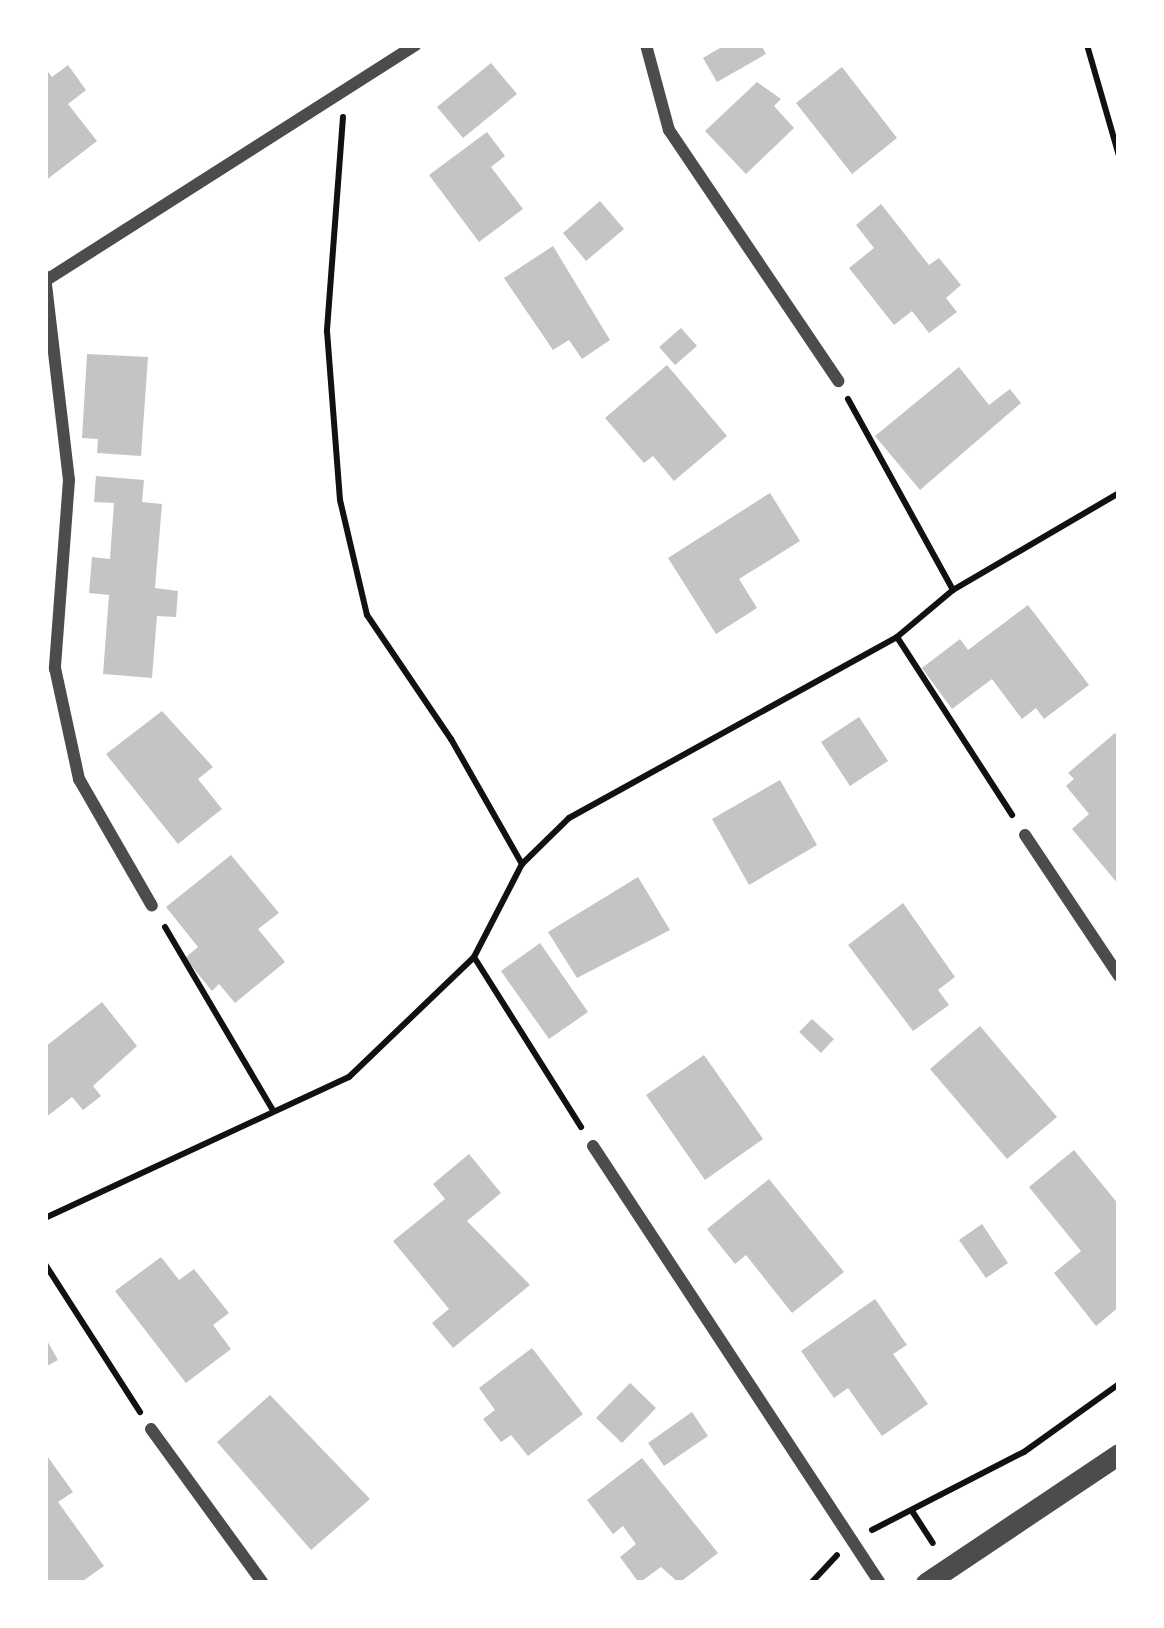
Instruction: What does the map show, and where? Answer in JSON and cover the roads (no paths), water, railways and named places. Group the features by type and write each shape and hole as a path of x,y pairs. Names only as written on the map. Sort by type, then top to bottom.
{"street":[{"path":"152,906 79,779 56,668 69,480 46,279 415,45"},
{"path":"646,45 669,130 838,381"},
{"path":"1025,835 1119,976"},
{"path":"593,1146 880,1583"},
{"path":"151,1429 263,1583"},
{"path":"926,1583 1119,1454"}]}
